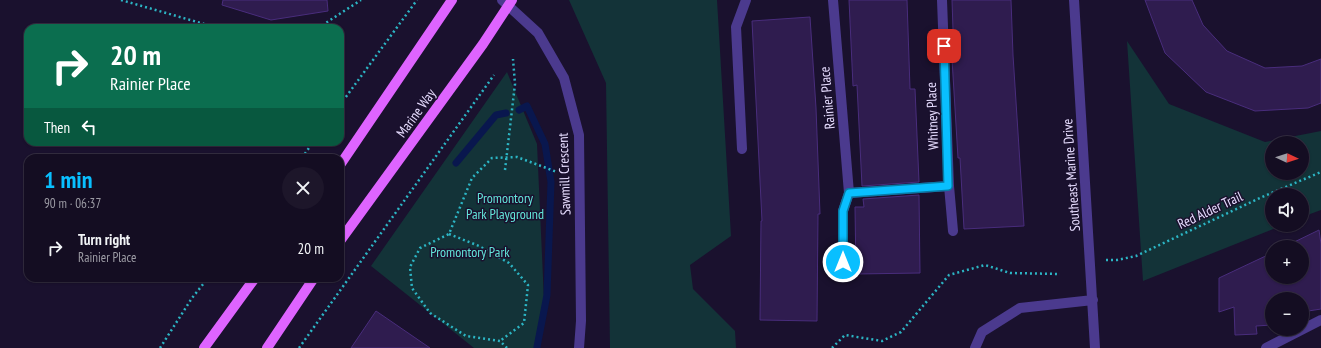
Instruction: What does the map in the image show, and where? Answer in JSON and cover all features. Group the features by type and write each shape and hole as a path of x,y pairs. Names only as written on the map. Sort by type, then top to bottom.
{"main road":[{"path":"344,159 452,0"},
{"name":"Marine Way","path":"344,236 483,44 508,2"},
{"path":"204,348 252,282"},
{"path":"267,348 311,282"}],"street":[{"path":"742,149 736,28 746,0"},
{"name":"Rainier Place","path":"833,0 849,193 843,211 843,262"},
{"name":"Whitney Place","path":"942,0 948,186 953,231"},
{"name":"Southeast Marine Drive","path":"1074,0 1095,348"},
{"name":"Sawmill Crescent","path":"508,2 538,32 564,78 579,135 580,348"},
{"path":"849,193 948,186"},
{"path":"975,348 982,332 1020,308 1093,300"},
{"path":"1266,348 1321,320"}],"path":[{"path":"121,0 204,24"},
{"path":"324,24 361,0"},
{"path":"344,99 416,0"},
{"path":"505,170 515,84 513,59"},
{"path":"299,348 494,75"},
{"path":"507,348 500,341 466,336 430,313 412,288 410,267 420,248 449,234 472,178 492,158 517,157 557,172"},
{"name":"Red Alder Trail","path":"1105,260 1117,260 1136,256 1262,197 1321,172"},
{"path":"449,234 479,246 509,263 528,285 524,323 500,341"},
{"path":"832,348 845,335 882,341 901,332 949,275 985,265 1010,273 1060,274"},
{"path":"160,348 192,298 205,282"}],"green space":[{"path":"569,0 717,0 731,236 690,265 693,289 735,331 736,348 610,348 606,83"},
{"path":"1127,41 1169,104 1265,142 1265,180 1309,180 1309,136 1296,136 1321,131 1321,210 1309,214 1309,188 1265,188 1266,232 1143,281"},
{"name":"Promontory Park","path":"507,72 537,144 545,322 537,348 474,348 371,266"}],"building":[{"path":"223,0 327,0 328,11 271,20 222,5"},
{"path":"849,0 907,0 910,89 915,89 919,182 862,186 857,85 853,86"},
{"path":"952,0 1011,0 1024,226 964,229 952,59 954,59"},
{"path":"1145,0 1192,0 1203,25 1227,51 1265,68 1302,66 1321,59 1321,103 1308,108 1255,111 1206,92 1165,53"},
{"path":"810,17 816,108 820,214 818,214 817,321 760,320 762,221 752,21"},
{"path":"919,195 920,273 856,274 855,207 864,207 863,199"},
{"path":"1319,230 1321,244 1321,309 1309,311 1309,292 1265,292 1265,325 1256,326 1257,334 1235,335 1234,307 1219,312 1219,278 1265,256 1265,284 1309,284 1309,240 1298,240"},
{"path":"376,311 430,348 351,348"}],"waterway":[{"path":"519,110 527,106 545,144 551,182 547,295 537,347"},
{"path":"456,163 496,115 506,113"}],"route":[{"path":"843,262 843,211 849,193 948,186 944,46"}],"park label":[{"name":"Promontory Park Playground","path":"505,206"}]}
